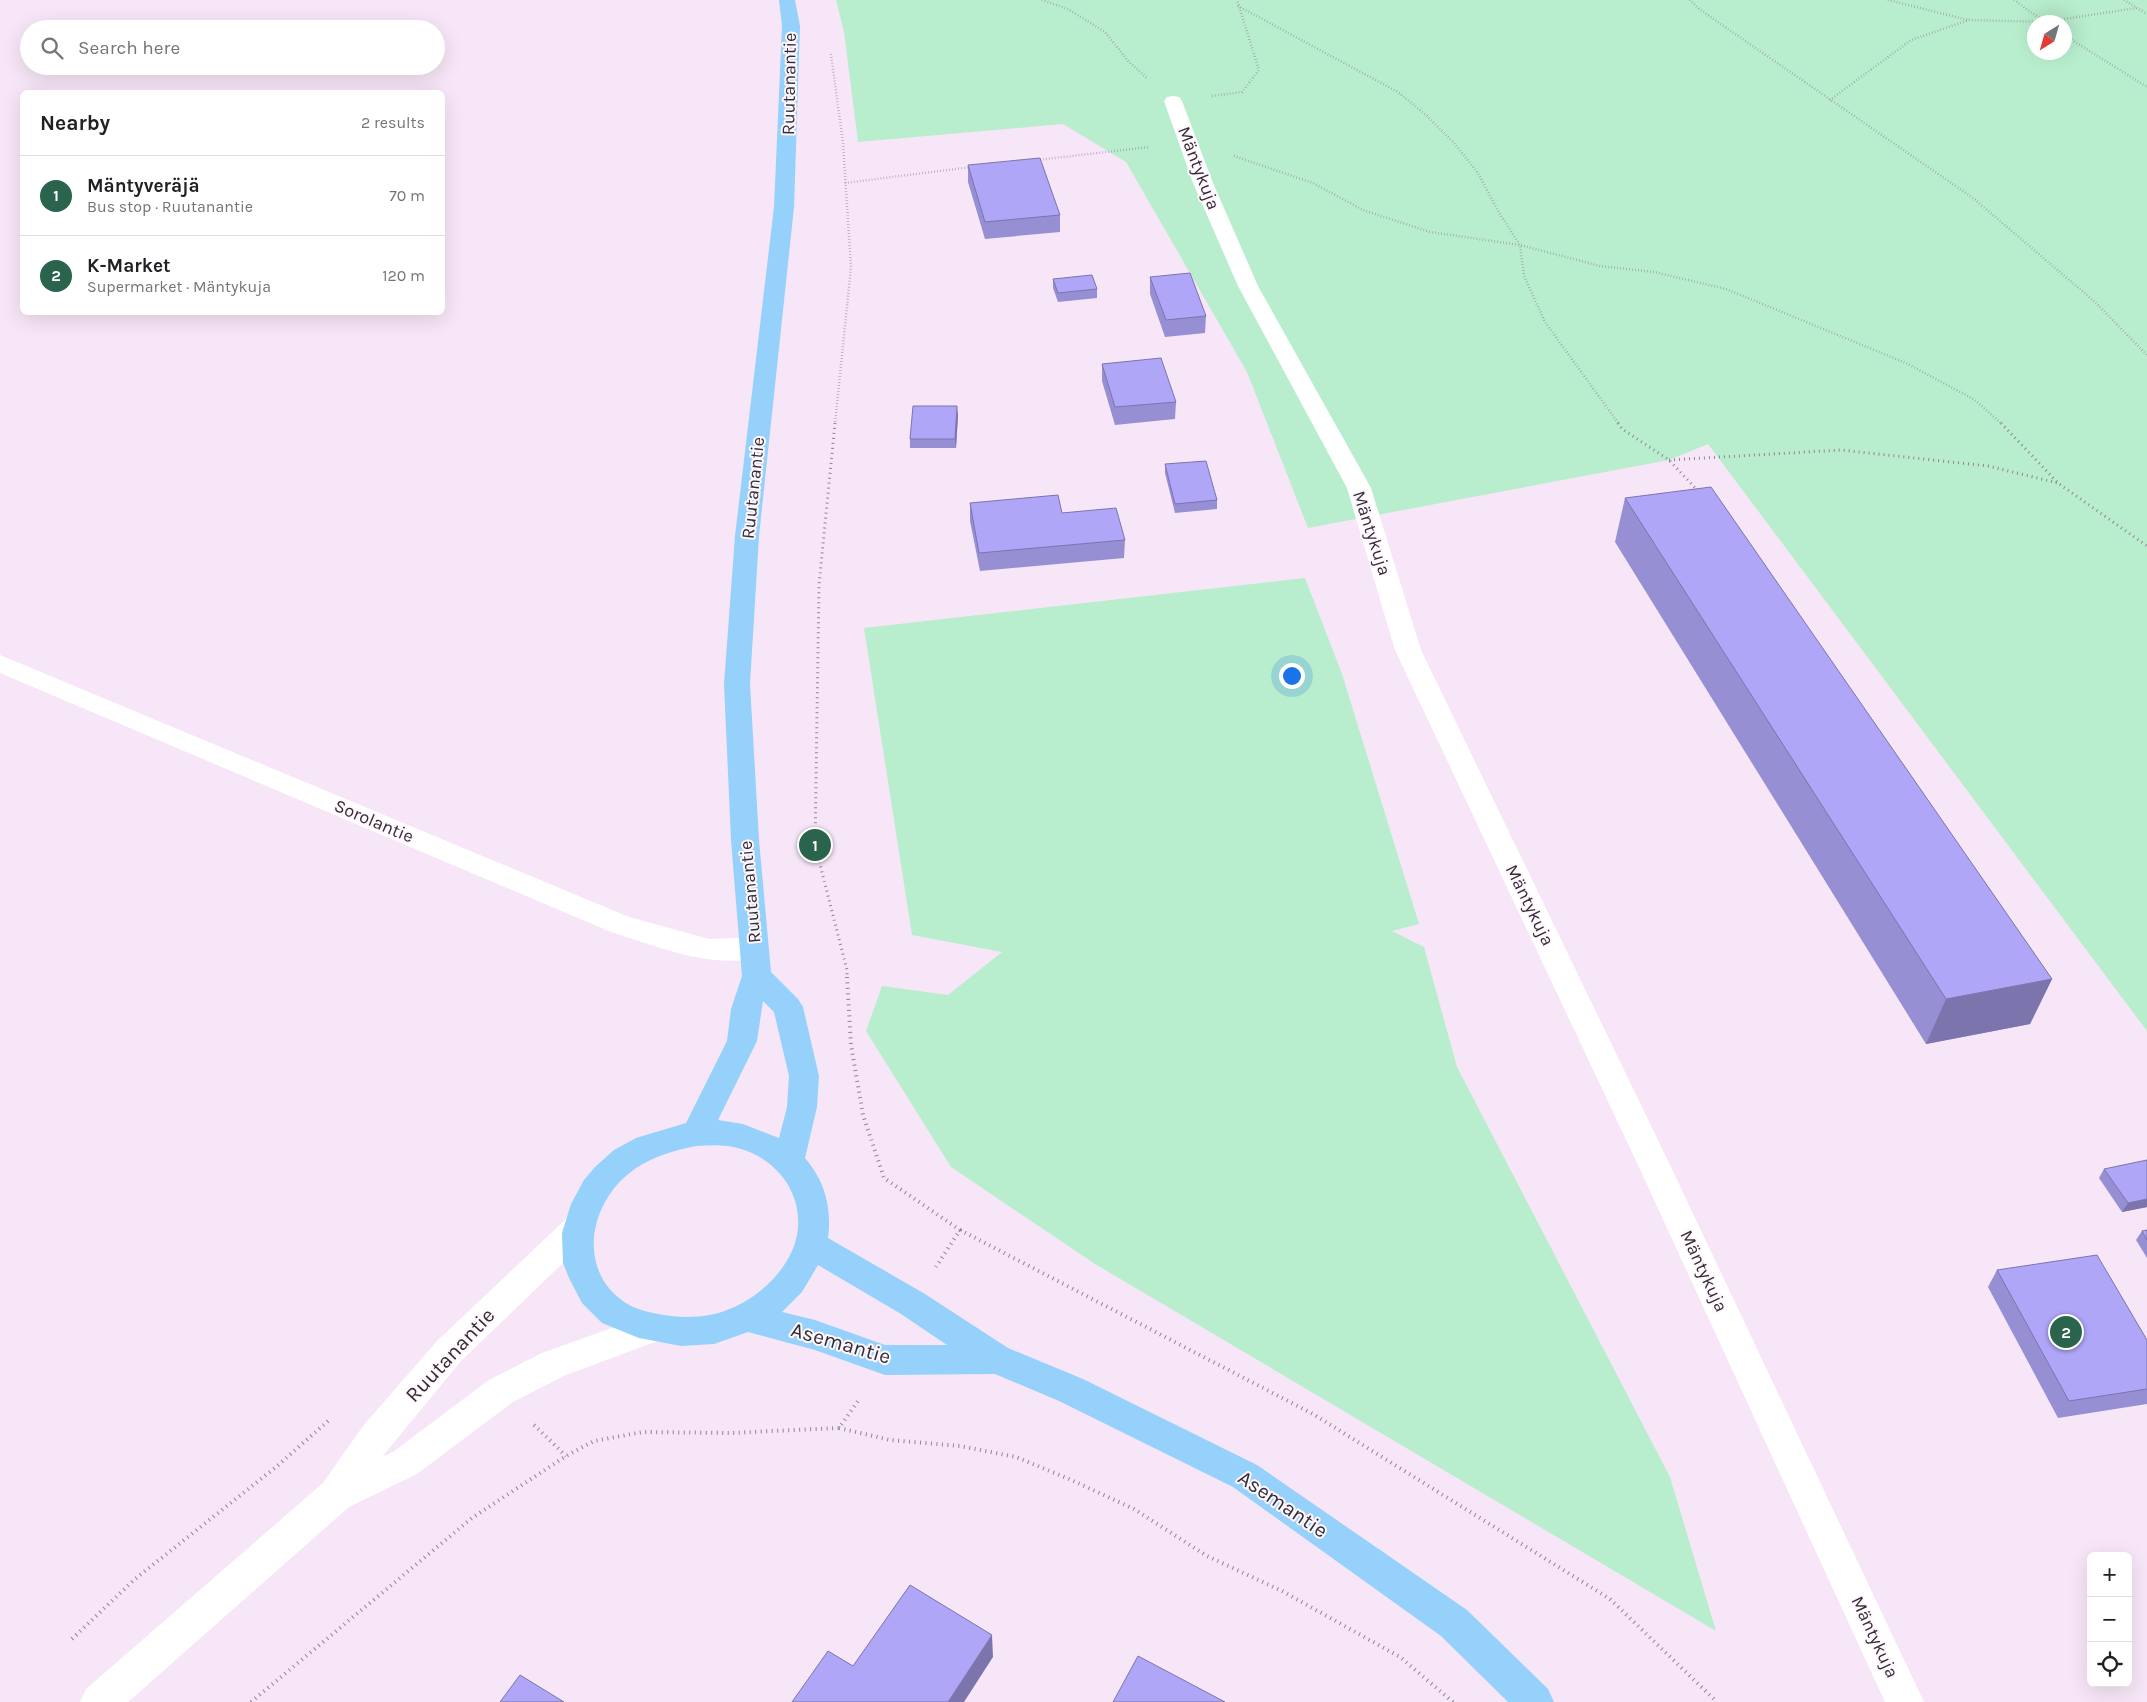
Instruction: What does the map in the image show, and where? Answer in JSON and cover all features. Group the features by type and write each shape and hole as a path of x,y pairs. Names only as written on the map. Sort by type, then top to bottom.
{"main road":[{"name":"Ruutanantie","path":"696,1133 742,1042 746,1009 756,962 745,840 737,684 747,536 784,207 788,140 790,35 787,0"},
{"path":"756,962 788,1007 804,1076 802,1107 788,1160"},
{"path":"696,1133 731,1134 762,1143 788,1160 807,1184 815,1214 812,1245 798,1273 776,1298 746,1317 715,1328 683,1332 651,1328 622,1318 600,1301 584,1280 577,1254 578,1228 588,1200 607,1175 633,1154 663,1140 696,1133"},
{"name":"Asemantie","path":"812,1245 913,1304 996,1359 1071,1390 1245,1476 1454,1623 1535,1702"},
{"name":"Asemantie","path":"746,1317 815,1336 885,1360 996,1359"}],"street":[{"name":"Mäntykuja","path":"1173,101 1203,183 1248,286 1359,488 1408,650 1654,1165 1905,1702"},
{"name":"Sorolantie","path":"0,664 621,925 756,962"},
{"name":"Ruutanantie","path":"100,1702 336,1495 375,1437 449,1351 578,1228"},
{"name":"Ruutanantie","path":"336,1495 405,1463 501,1391 554,1364 651,1328"}],"path":[{"path":"1042,0 1068,8 1105,32 1129,62 1173,101 1242,92 1259,70 1236,0"},
{"path":"1690,0 1699,9 1973,198 2095,302 2147,355"},
{"path":"1888,0 1969,20 2027,22"},
{"path":"2014,0 2035,15"},
{"path":"2124,0 2147,14"},
{"path":"1238,6 1398,92 1427,116 1454,143 1478,173 1498,211 1520,245 1524,276 1545,322 1585,375 1622,429 1669,460 1698,492"},
{"path":"2072,18 2136,8"},
{"path":"1830,100 1911,40 1969,20"},
{"path":"2072,40 2147,87"},
{"path":"1033,160 1188,142 1248,160 1312,183 1363,210 1430,232 1520,245 1600,266 1654,272 1726,289 1906,362 1976,400 2012,433 2058,483 2147,546"},
{"path":"846,184 974,167"},
{"path":"1669,460 1841,450 1988,466 2058,483"},
{"path":"960,1230 1322,1419 1610,1600 1717,1702"},
{"path":"839,1428 890,1440 960,1446 1016,1456 1068,1479 1134,1509 1207,1556 1282,1591 1400,1657 1453,1702"},
{"path":"72,1639 135,1579 276,1467"}],"green space":[{"path":"836,0 2147,0 2147,1031 1708,444 1669,460 1308,528 1247,372 1126,162 1063,124 858,142 844,32"},
{"path":"1305,578 1342,674 1419,924 1392,931 1424,947 1457,1067 1670,1477 1716,1631 1095,1264 951,1167 866,1031 882,986 948,995 1002,952 912,935 864,628"}],"building":[{"path":"1040,158 1060,215 985,222 968,165"},
{"path":"1190,273 1206,316 1166,320 1150,277"},
{"path":"1092,275 1097,289 1058,293 1053,279"},
{"path":"1161,358 1176,402 1115,407 1102,364"},
{"path":"913,406 957,406 955,439 910,439"},
{"path":"1206,461 1217,500 1175,504 1165,464"},
{"path":"1711,487 2052,979 1946,999 1625,498"},
{"path":"1058,495 1062,513 1116,508 1125,540 979,553 970,503"},
{"path":"2147,1160 2147,1199 2128,1203 2104,1169"},
{"path":"2147,1230 2147,1240 2142,1231"},
{"path":"2097,1255 2147,1340 2147,1389 2069,1401 1997,1270"},
{"path":"910,1585 992,1635 948,1702 792,1702 828,1651 853,1666"},
{"path":"1138,1656 1225,1702 1113,1702"},
{"path":"520,1675 564,1702 500,1702"}],"place":[{"name":"Mäntyveräjä","path":"815,845"},
{"name":"K-Market","path":"2066,1332"}]}
